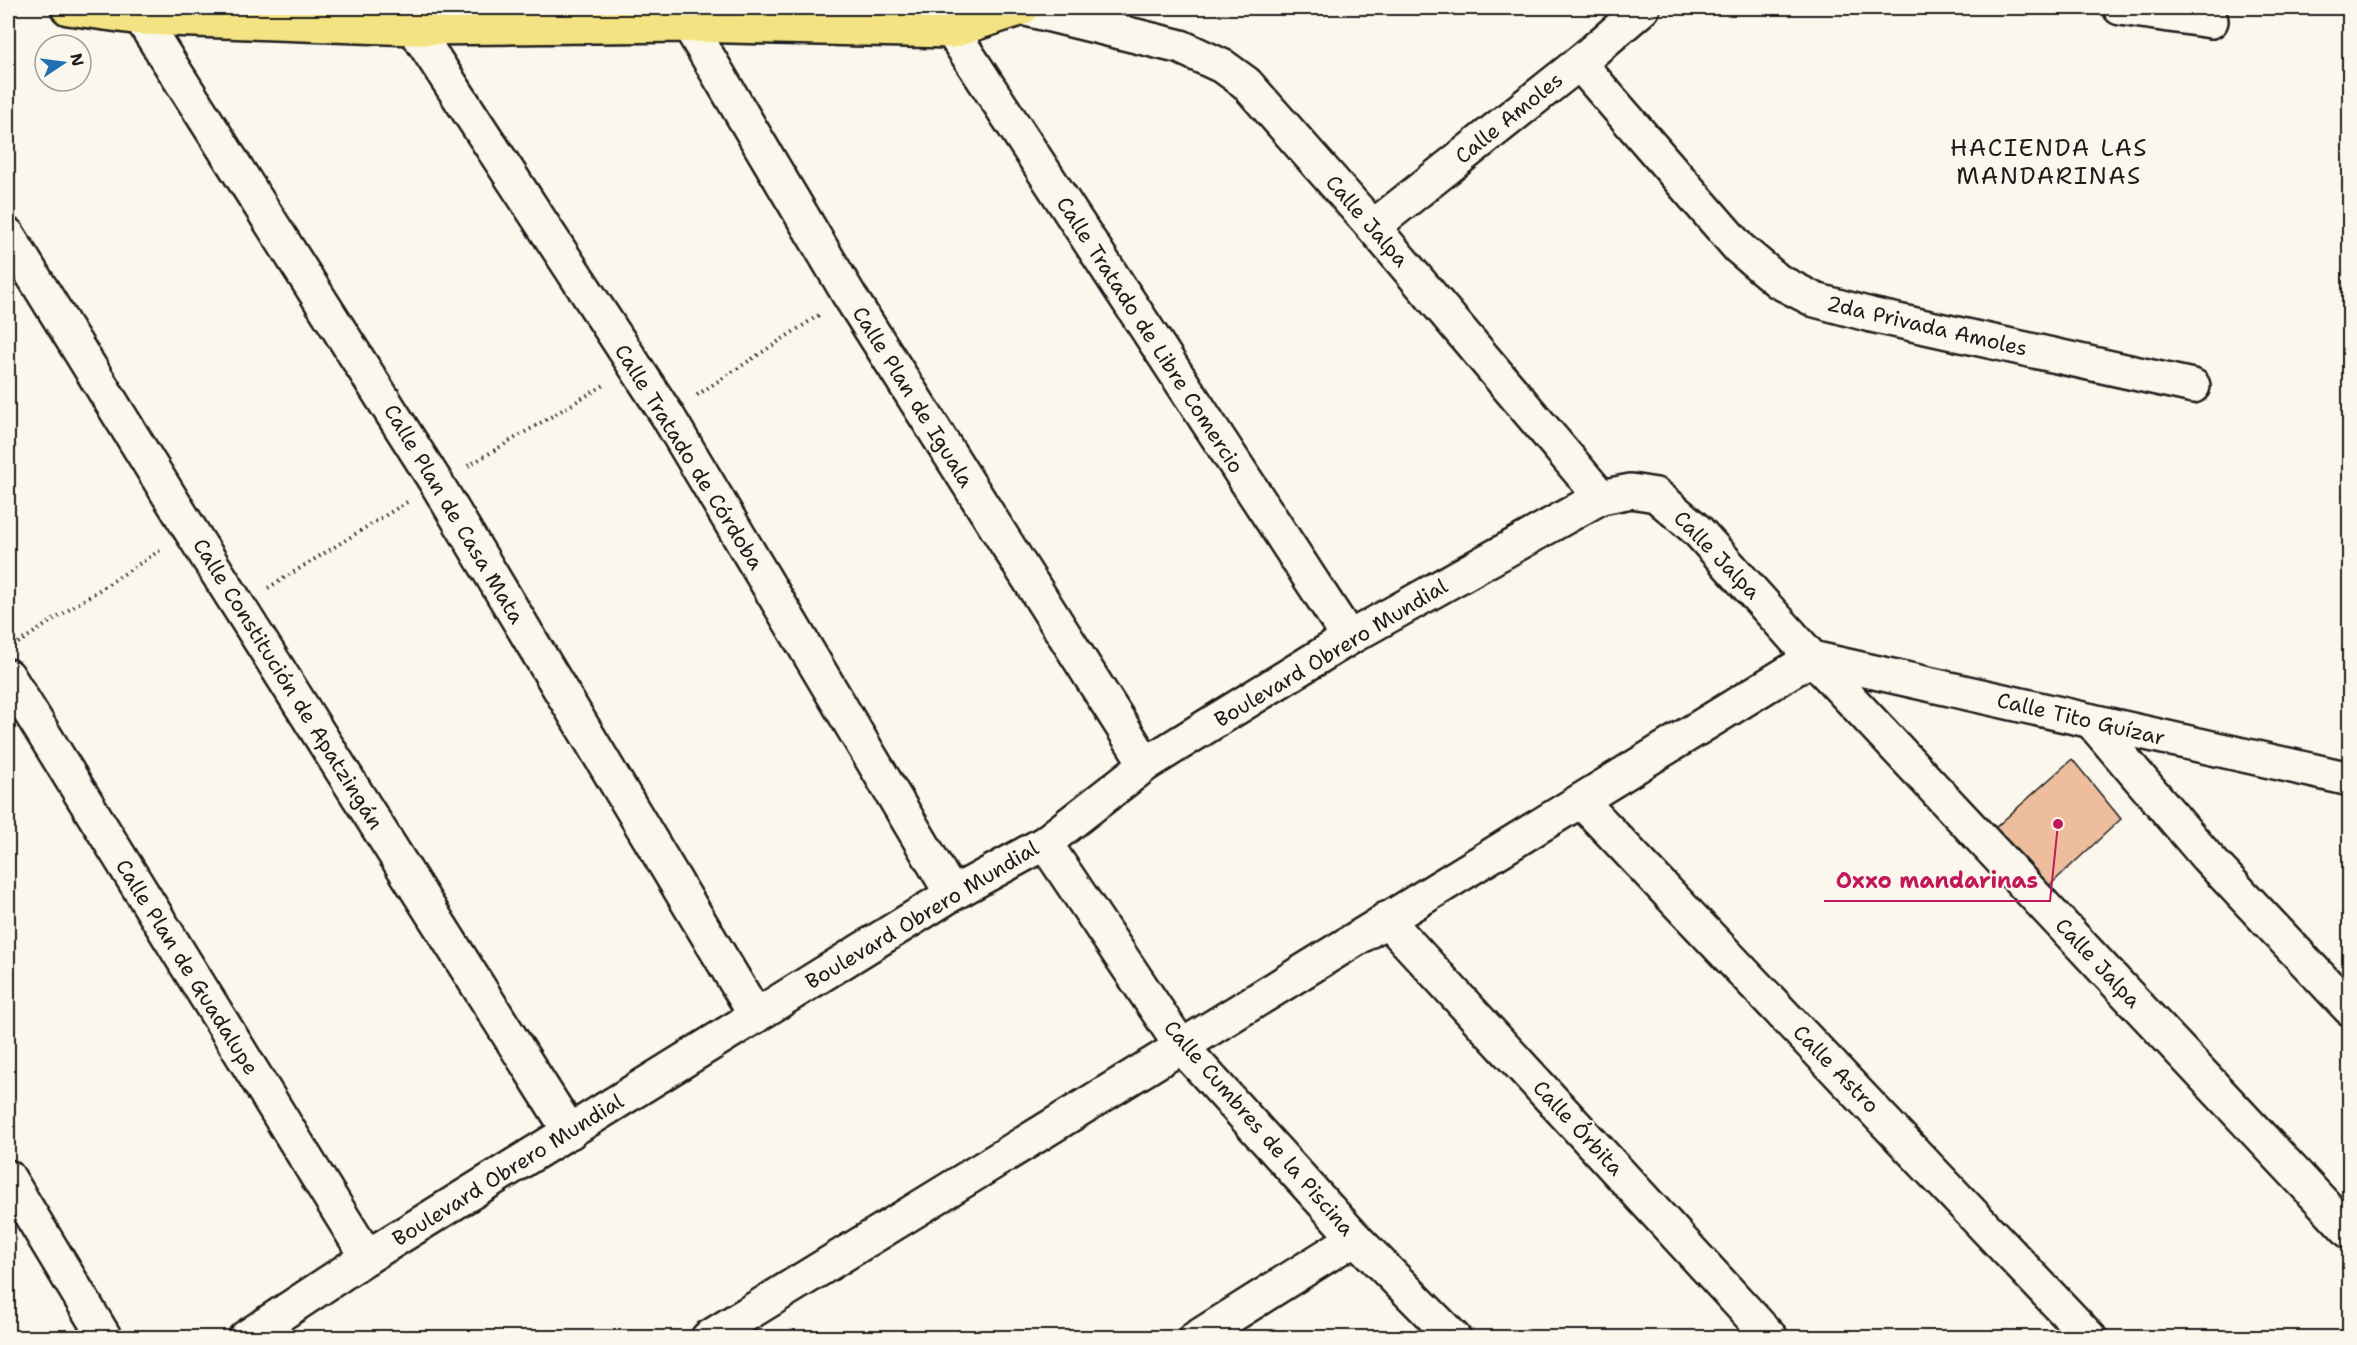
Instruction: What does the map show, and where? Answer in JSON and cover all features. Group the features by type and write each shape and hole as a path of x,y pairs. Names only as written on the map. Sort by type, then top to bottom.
{"main road":[{"path":"68,8 141,18 414,28 689,25 952,31 1022,8"}],"street":[{"name":"Calle Jalpa","path":"1022,8 1181,47 1224,67 1246,83 1373,227 1601,497 1631,491 1656,495 1698,531 1812,658 2349,1232"},
{"name":"Calle Amoles","path":"1373,227 1579,63 1643,8"},
{"path":"2120,8 2211,21"},
{"name":"Calle Plan de Casa Mata","path":"141,18 437,484 756,1016"},
{"name":"Calle Plan de Iguala","path":"689,25 849,295 1146,764"},
{"name":"Calle Tratado de Córdoba","path":"414,28 667,416 952,894"},
{"name":"Calle Tratado de Libre Comercio","path":"952,31 1349,638"},
{"name":"2da Privada Amoles","path":"1579,63 1739,248 1778,281 1815,300 1871,315 2193,386"},
{"name":"Calle Constitución de Apatzingán","path":"8,235 190,531 570,1132"},
{"name":"Boulevard Obrero Mundial","path":"245,1338 367,1257 952,894 1045,843 1146,764 1349,638 1601,497"},
{"path":"708,1338 1812,658"},
{"name":"Calle Tito Guízar","path":"1812,658 2349,779"},
{"name":"Calle Plan de Guadalupe","path":"8,676 367,1257"},
{"path":"2091,721 2206,856 2349,1009"},
{"name":"Calle Astro","path":"1581,801 2091,1338"},
{"name":"Calle Cumbres de la Piscina","path":"1045,843 1181,1046 1355,1238 1454,1338"},
{"name":"Calle Órbita","path":"1386,919 1761,1334"},
{"path":"8,1177 105,1338"},
{"path":"1196,1338 1355,1238"}],"path":[{"path":"667,416 849,295"},
{"path":"17,643 190,531"}],"building":[{"path":"2072,759 2121,819 2049,886 1995,828"}],"place":[{"name":"Oxxo mandarinas","path":"2058,824"}],"district":[{"name":"HACIENDA LAS MANDARINAS","path":"2049,162"}]}
